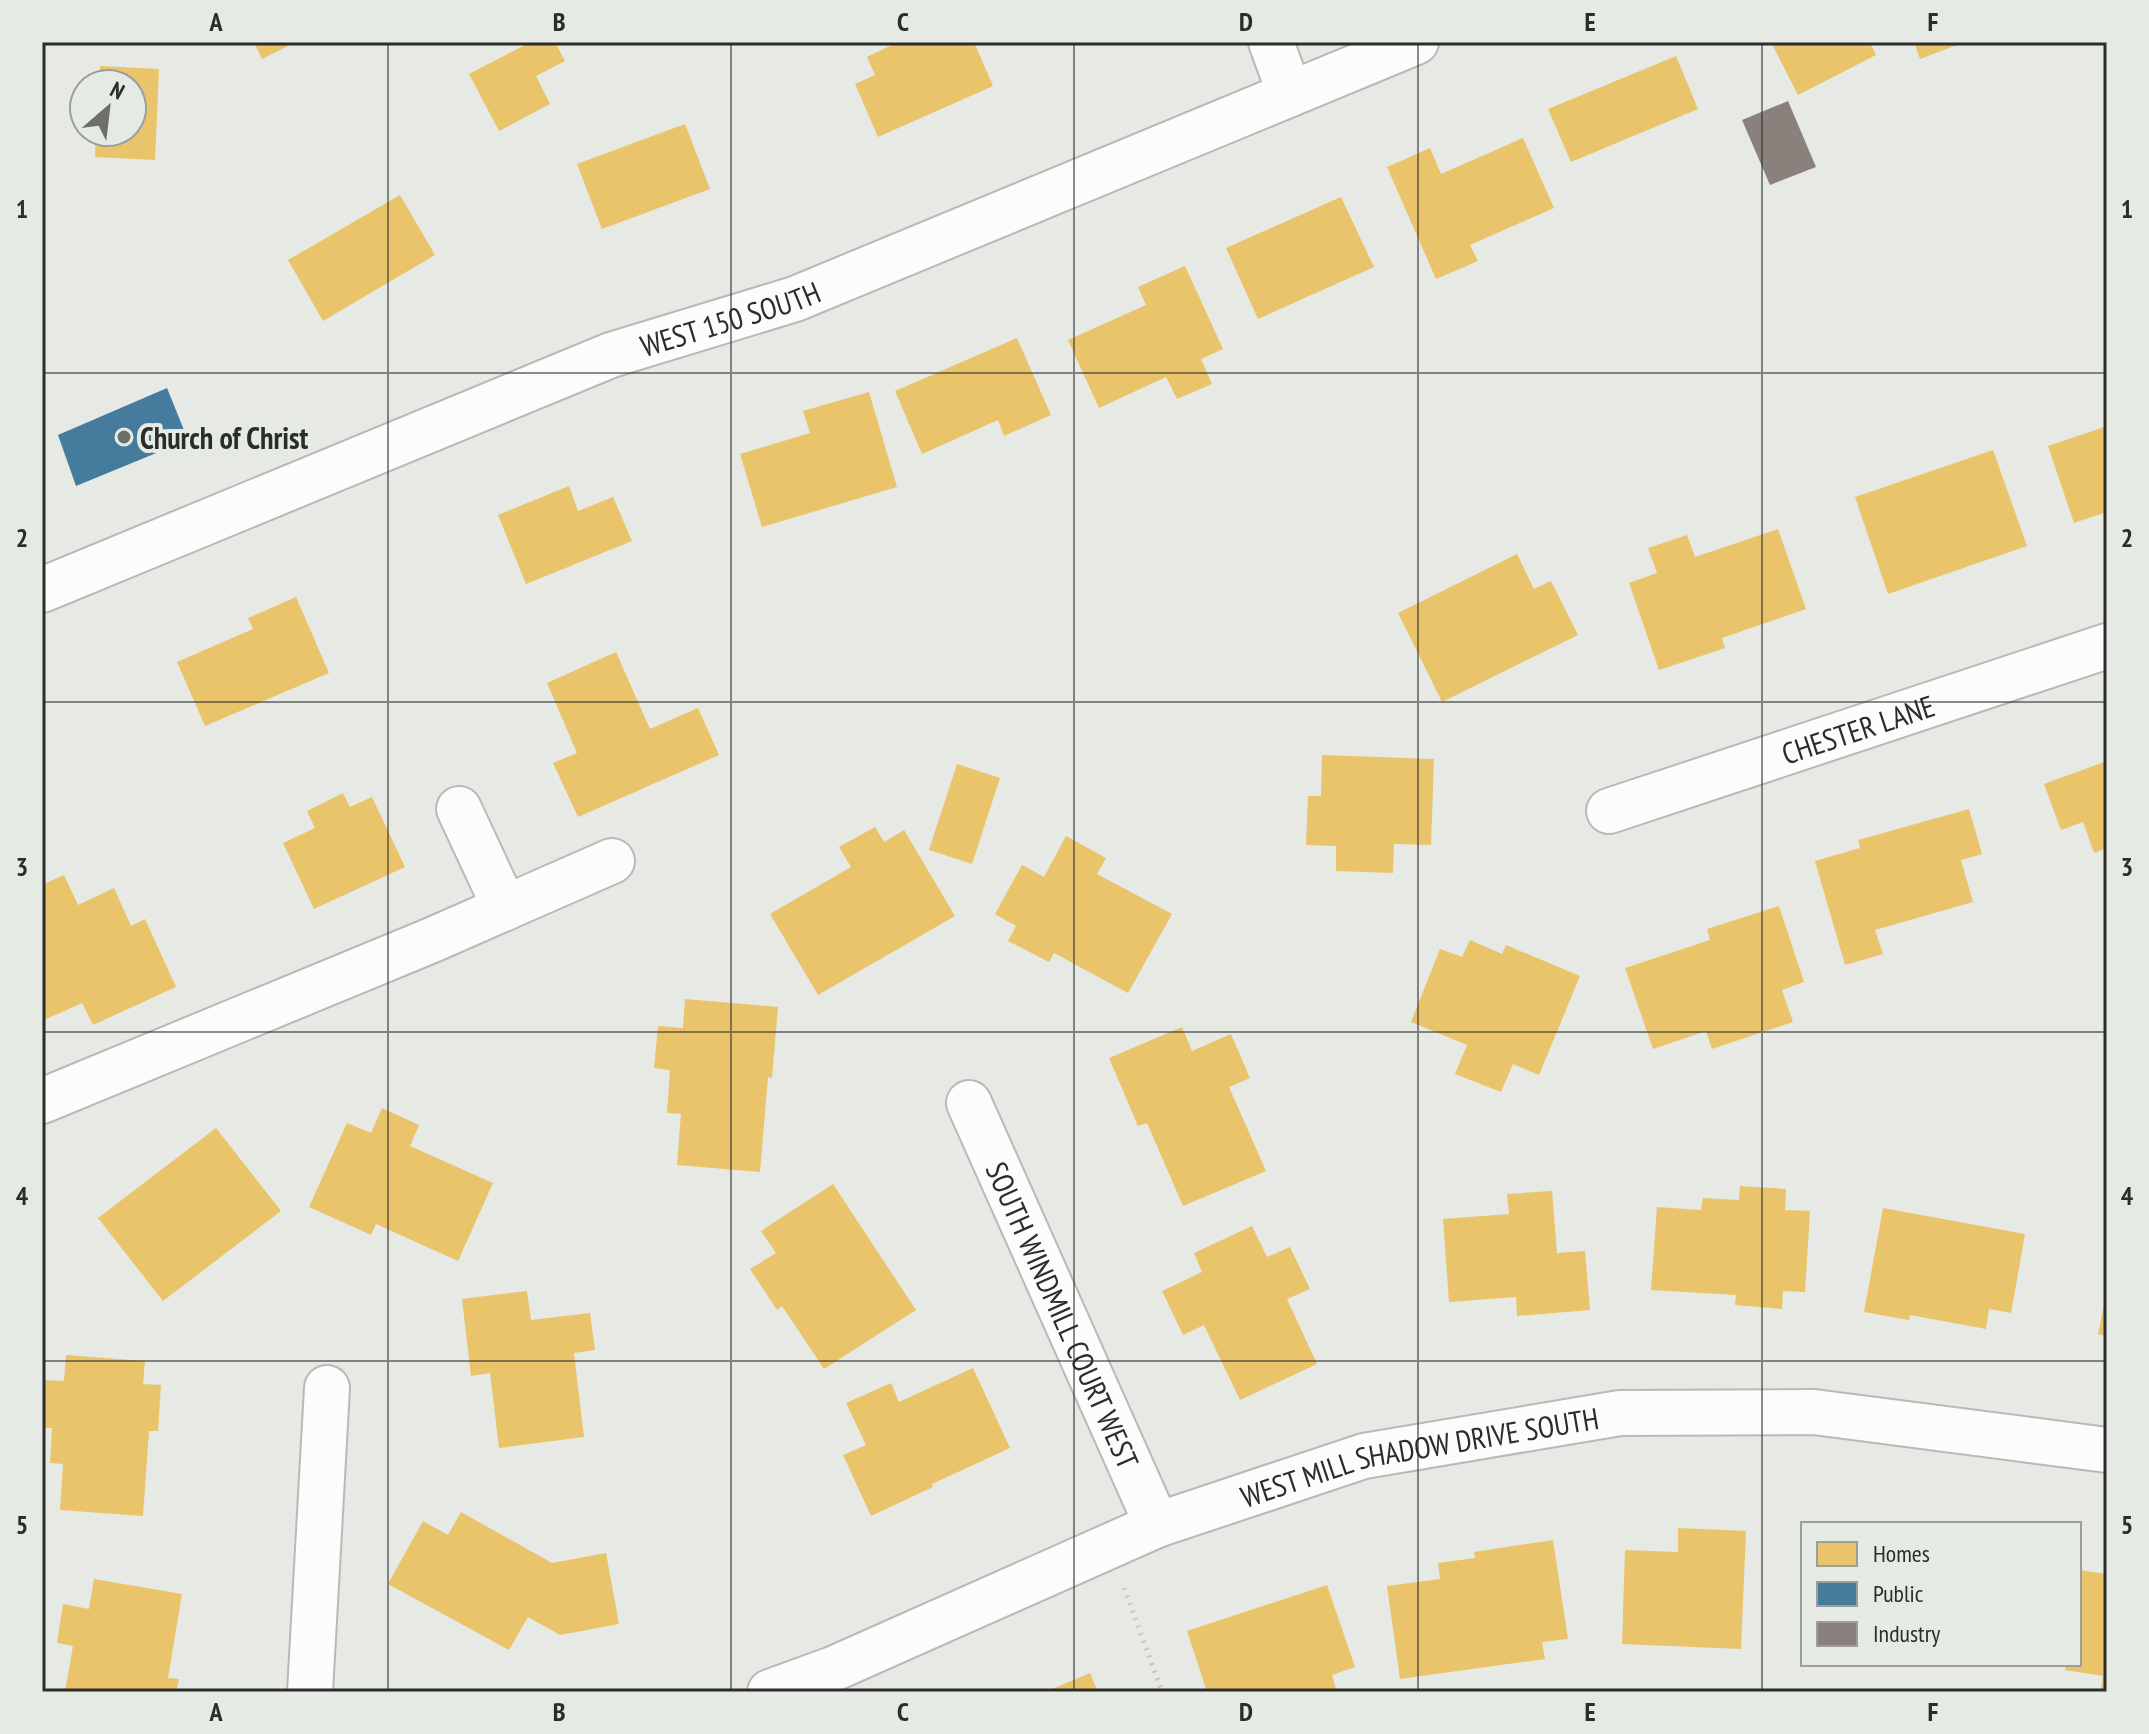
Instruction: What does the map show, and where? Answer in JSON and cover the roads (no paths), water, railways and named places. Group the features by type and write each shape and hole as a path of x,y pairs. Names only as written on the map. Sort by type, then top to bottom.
{"street":[{"path":"1271,42 1290,94"},
{"name":"WEST 150 SOUTH","path":"42,590 611,355 795,299 1416,42"},
{"name":"CHESTER LANE","path":"1609,811 2107,646"},
{"path":"459,809 505,908"},
{"path":"42,1101 612,861"},
{"name":"SOUTH WINDMILL COURT WEST","path":"969,1103 1157,1525"},
{"path":"310,1692 327,1388"},
{"name":"WEST MILL SHADOW DRIVE SOUTH","path":"770,1692 833,1669 1157,1525 1364,1456 1620,1413 1814,1412 2107,1450"}],"place":[{"name":"Church of Christ","path":"124,437"}]}
